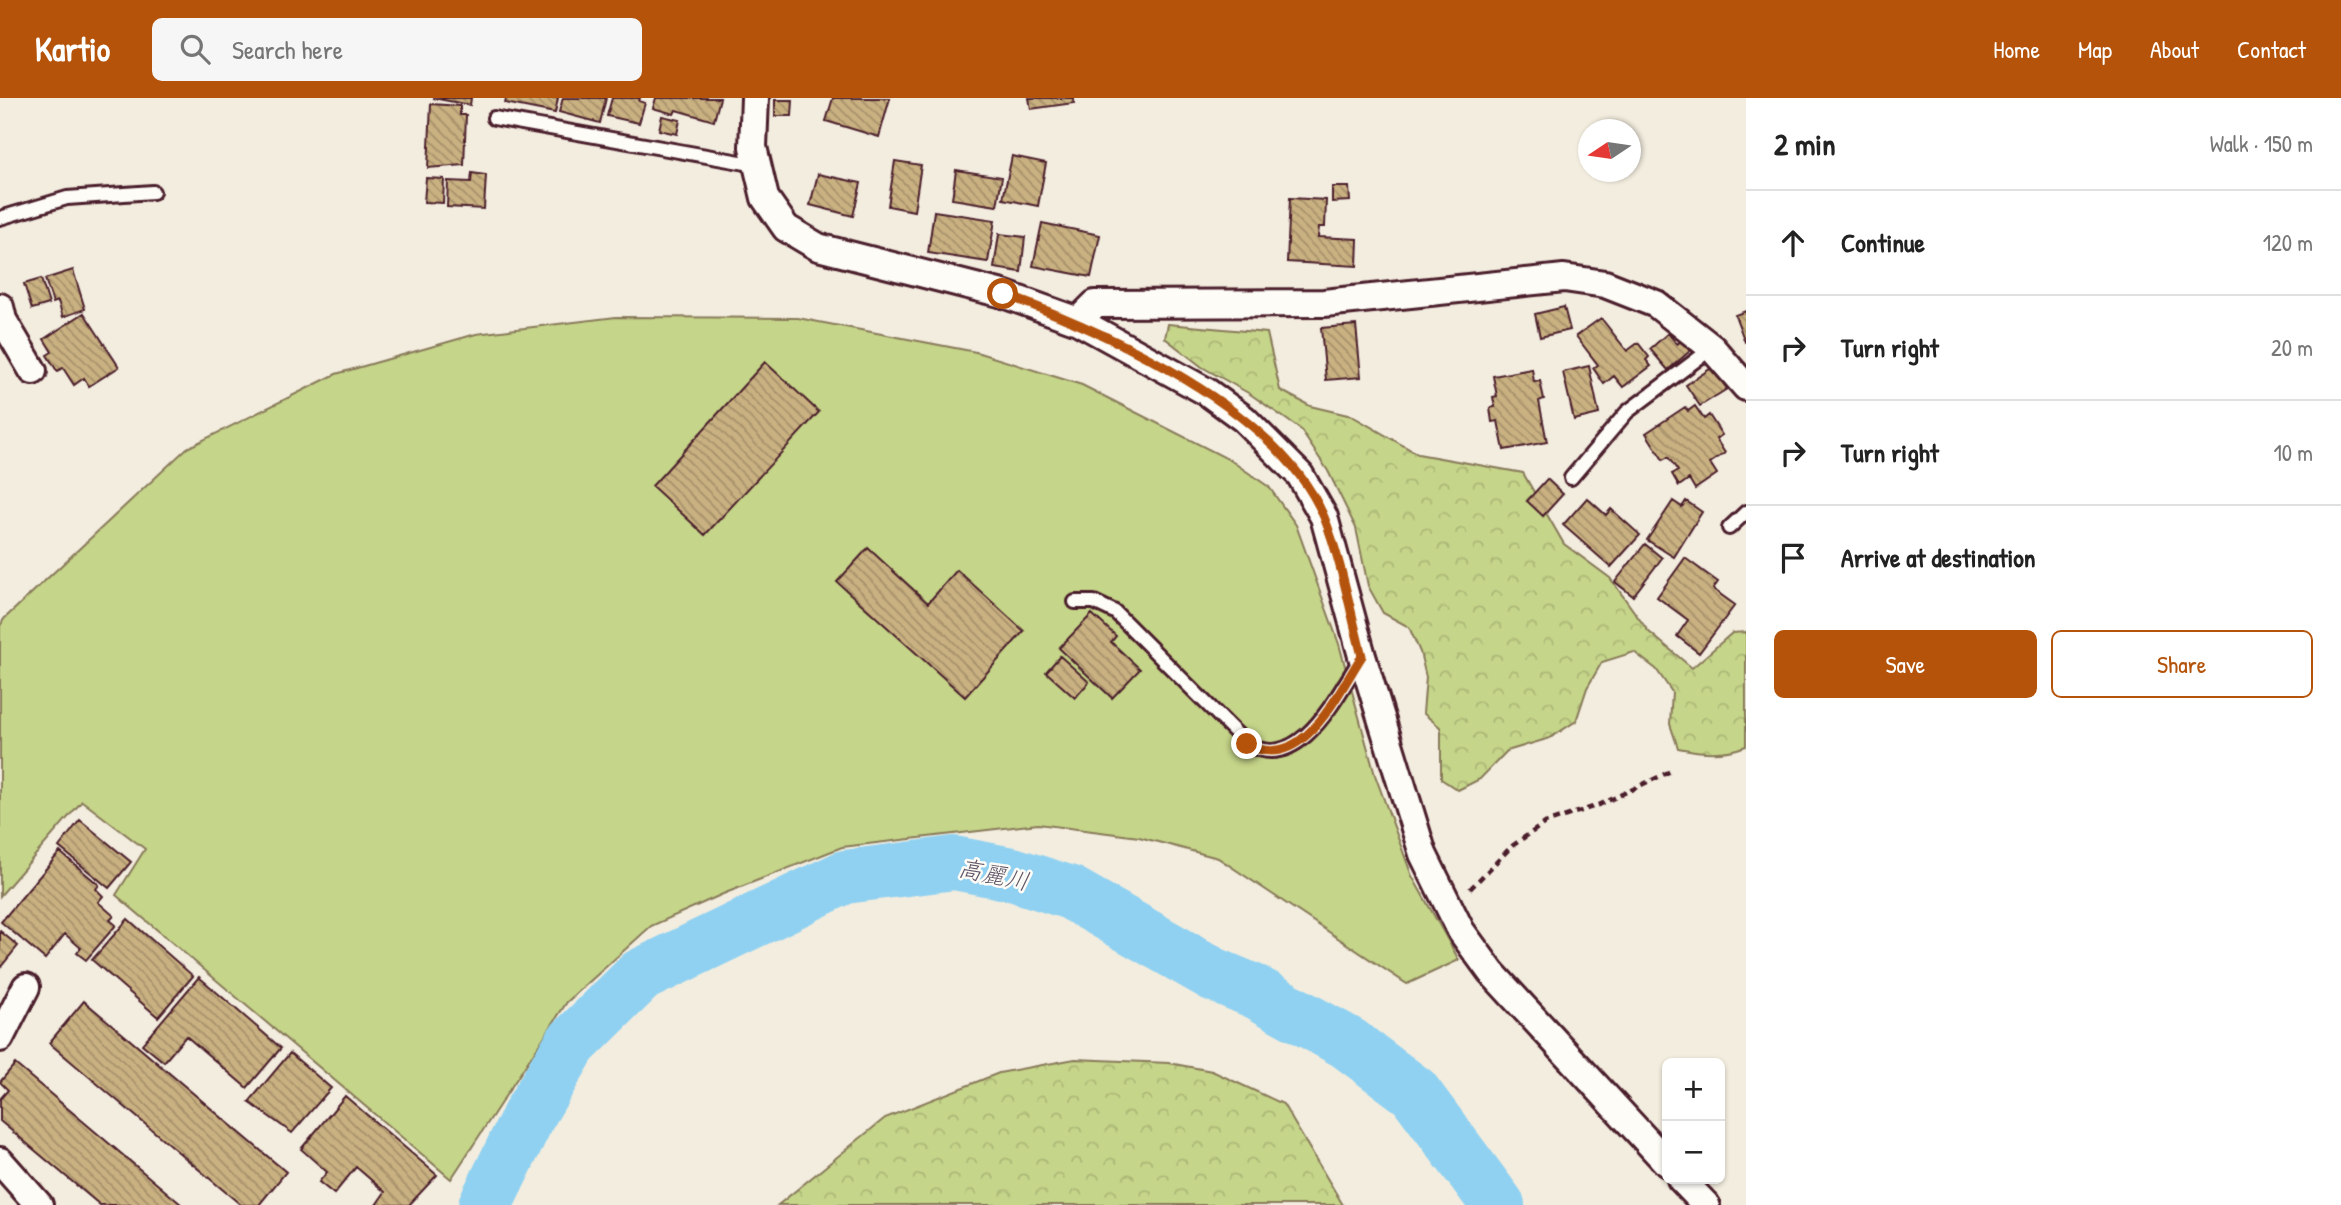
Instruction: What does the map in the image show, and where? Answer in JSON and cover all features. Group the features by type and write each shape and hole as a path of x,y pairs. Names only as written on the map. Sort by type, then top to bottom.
{"street":[{"path":"755,98 753,147 757,165 765,198 786,228 818,247 1003,294 1077,321 1207,392 1244,419 1300,475 1324,517 1362,656 1423,854 1461,931 1491,972 1662,1158"},
{"path":"1077,321 1094,304 1324,303 1564,278 1605,284 1656,304 1712,348 1746,387"},
{"path":"0,307 3,320 33,371"},
{"path":"0,1038 26,987"},
{"path":"0,1161 39,1205"},
{"path":"1686,1184 1706,1205"}],"lane":[{"path":"494,118 757,165"},
{"path":"0,218 67,198 153,192"},
{"path":"1571,478 1628,412 1712,348"},
{"path":"1729,528 1746,513"},
{"path":"1075,602 1094,602 1115,612 1247,744 1263,752 1281,750 1302,741 1319,722 1362,656"}],"path":[{"path":"1450,910 1512,846 1545,822 1599,804 1671,771"}],"green space":[{"path":"616,317 798,318 976,352 1082,385 1230,460 1269,487 1296,525 1339,644 1375,775 1412,876 1459,960 1407,984 1218,858 1139,837 1038,824 842,847 651,926 567,1002 451,1179 116,895 145,849 82,801 0,896 0,626 4,619 187,448 336,374 476,334"},
{"path":"1168,324 1267,333 1280,390 1310,406 1352,416 1418,454 1523,473 1564,544 1610,578 1648,631 1692,668 1732,633 1746,632 1746,746 1712,752 1678,748 1670,724 1672,692 1656,669 1634,652 1602,662 1587,688 1576,721 1550,738 1507,751 1480,779 1458,790 1441,779 1441,728 1423,713 1426,677 1420,652 1409,627 1383,613 1368,586 1356,528 1328,471 1300,429 1250,394 1202,367 1165,338"},
{"path":"1075,1059 1169,1063 1212,1071 1283,1104 1343,1205 778,1205 885,1118 999,1073"}],"building":[{"path":"433,98 471,98 470,105"},
{"path":"506,98 558,98 555,113 505,103"},
{"path":"563,98 606,98 600,123 559,112"},
{"path":"612,98 640,98 639,101 645,103 639,123 607,116"},
{"path":"656,98 720,98 714,121 676,110 674,114 653,108"},
{"path":"833,98 890,98 879,137 826,121"},
{"path":"1029,98 1073,98 1074,103 1031,109"},
{"path":"775,100 793,100 792,116 775,116"},
{"path":"431,104 460,106 460,115 466,115 464,165 428,168"},
{"path":"662,116 680,120 677,134 659,130"},
{"path":"1012,156 1046,163 1038,206 1003,199"},
{"path":"895,161 921,165 914,211 888,206"},
{"path":"956,170 1002,177 997,206 952,199"},
{"path":"472,173 486,175 484,209 447,207 448,181 471,182"},
{"path":"818,174 861,183 853,216 810,205"},
{"path":"426,178 444,179 443,203 424,202"},
{"path":"1332,187 1349,187 1350,201 1332,202"},
{"path":"1290,198 1326,200 1325,227 1319,227 1318,237 1358,239 1357,266 1287,262"},
{"path":"934,211 995,220 988,262 928,253"},
{"path":"1042,223 1100,235 1091,277 1033,266"},
{"path":"999,234 1025,237 1021,272 994,268"},
{"path":"73,270 85,309 63,317 58,301 53,303 45,279"},
{"path":"41,279 49,304 32,309 24,284"},
{"path":"1564,307 1570,330 1540,337 1535,314"},
{"path":"1746,311 1746,342 1745,342 1735,315"},
{"path":"84,313 119,367 89,386 84,378 74,385 63,368 57,371 47,355 52,352 44,339"},
{"path":"1601,318 1627,351 1638,343 1649,357 1646,360 1651,366 1623,387 1614,376 1604,384 1593,368 1598,365 1576,336"},
{"path":"1356,325 1361,377 1326,380 1321,328"},
{"path":"1668,333 1677,344 1681,341 1690,351 1668,370 1650,349"},
{"path":"765,362 819,412 705,535 652,486"},
{"path":"1589,366 1599,414 1574,420 1563,372"},
{"path":"1713,367 1727,389 1700,406 1686,385"},
{"path":"1532,369 1534,382 1540,381 1544,399 1539,401 1547,442 1504,450 1498,421 1492,422 1490,408 1495,407 1493,397 1497,396 1493,376"},
{"path":"1695,406 1704,419 1709,415 1722,435 1716,439 1725,453 1710,463 1717,474 1695,489 1689,479 1679,486 1672,474 1678,471 1668,457 1663,460 1646,433 1685,407 1688,411"},
{"path":"1547,479 1563,494 1543,516 1527,501"},
{"path":"1587,498 1606,515 1611,509 1640,535 1611,567 1563,525"},
{"path":"1673,501 1682,507 1686,501 1702,512 1674,557 1647,540"},
{"path":"1645,544 1662,558 1633,596 1615,582"},
{"path":"868,548 928,603 957,570 1024,631 965,697 837,582"},
{"path":"1685,558 1718,582 1713,589 1735,605 1699,653 1677,636 1688,620 1657,597"},
{"path":"1092,614 1116,636 1111,642 1140,669 1112,698 1059,648"},
{"path":"1060,656 1089,682 1075,698 1046,672"},
{"path":"80,820 131,862 109,888 59,847"},
{"path":"60,852 99,885 96,889 103,896 98,902 114,916 110,920 116,925 86,960 77,953 81,948 65,934 45,959 1,922"},
{"path":"128,919 193,976 158,1017 92,960"},
{"path":"0,931 18,946 0,968"},
{"path":"199,977 281,1048 247,1088 186,1036 164,1062 142,1044"},
{"path":"84,1001 286,1172 259,1205 241,1205 49,1043"},
{"path":"290,1053 331,1088 292,1133 249,1102"},
{"path":"15,1064 182,1205 100,1205 0,1121 0,1099 8,1090 0,1082"},
{"path":"345,1096 437,1175 409,1205 376,1205 385,1192 356,1167 334,1194 319,1182 327,1172 301,1149"}],"waterway":[{"name":"高麗川","path":"485,1205 529,1115 571,1044 641,975 845,877 954,863 1012,874 1071,893 1213,974 1256,992 1348,1043 1414,1092 1498,1205"}],"route":[{"path":"1003,294 1077,321 1207,392 1244,419 1300,475 1324,517 1362,656 1319,722 1302,741 1281,750 1263,752 1247,744"}]}
